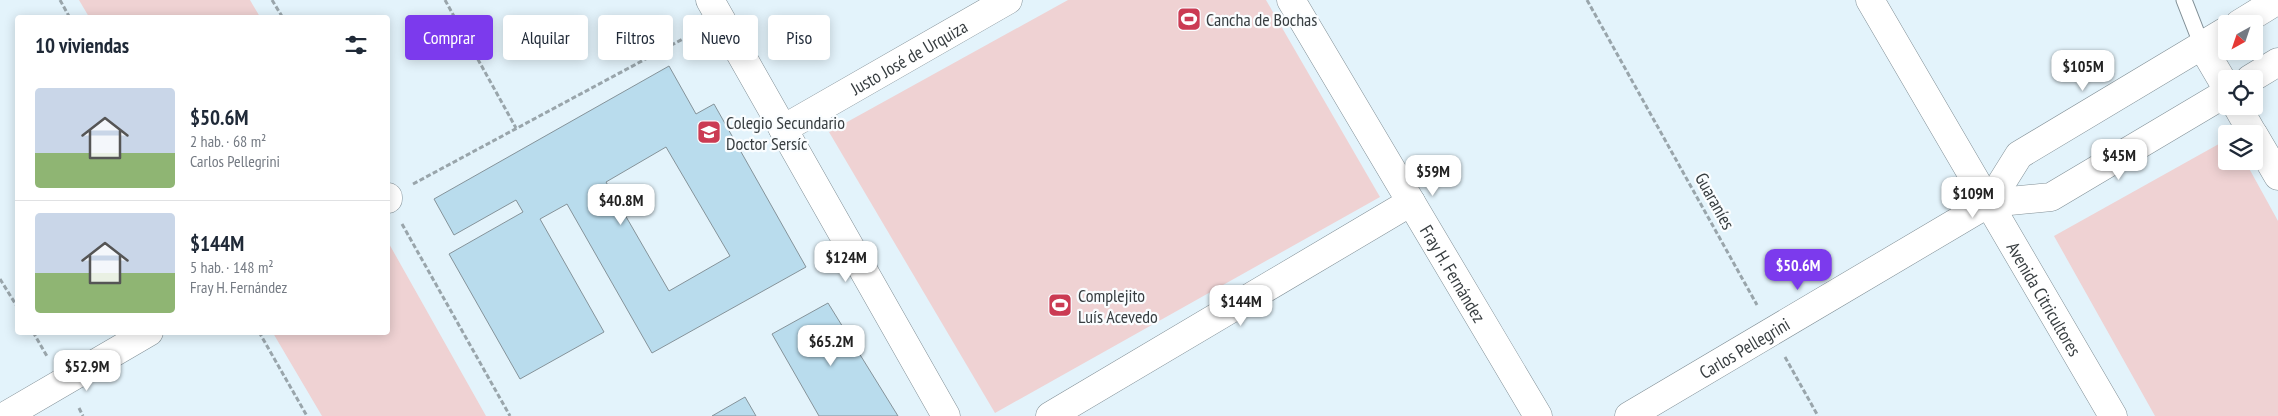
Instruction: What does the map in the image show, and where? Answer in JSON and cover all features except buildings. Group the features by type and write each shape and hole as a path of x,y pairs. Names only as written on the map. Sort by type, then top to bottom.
{"street":[{"name":"Justo José de Urquiza","path":"783,129 1008,0"},
{"name":"Fray H. Fernández","path":"1291,0 1538,416"},
{"name":"Avenida Citricultores","path":"1870,0 2113,416"},
{"path":"2254,15 2278,0"},
{"path":"715,10 946,416"},
{"name":"Carlos Pellegrini","path":"1989,203 2019,155 2218,36"},
{"path":"2202,46 2218,73"},
{"path":"2263,71 2278,62"},
{"name":"Carlos Pellegrini","path":"1629,416 1989,203 2051,196 2218,98"},
{"path":"2263,150 2278,176"},
{"path":"1050,416 1411,202"},
{"path":"5,416 143,335"}],"lane":[{"path":"2184,0 2202,46"}],"path":[{"path":"60,0 68,15"},
{"path":"272,0 281,15"},
{"path":"445,0 516,128"},
{"name":"Guaraníes","path":"1587,0 1818,416"},
{"path":"390,197 516,128 715,10"},
{"path":"390,202 510,416"},
{"path":"0,279 15,303"},
{"path":"261,335 307,416"}],"shaded area":[{"path":"79,0 250,0 259,15 88,15"},
{"name":"Complejito Luís Acevedo","path":"1068,0 1266,0 1380,197 995,413 829,132"},
{"path":"2218,144 2218,170 2250,170 2278,221 2278,416 2155,416 2054,236"},
{"path":"390,246 486,416 322,416 274,335 390,335"}],"place":[{"name":"Cancha de Bochas","path":"1189,19"},
{"name":"Colegio Secundario Doctor Sersíc","path":"709,132"},
{"name":"Complejito Luís Acevedo","path":"1060,305"}]}
